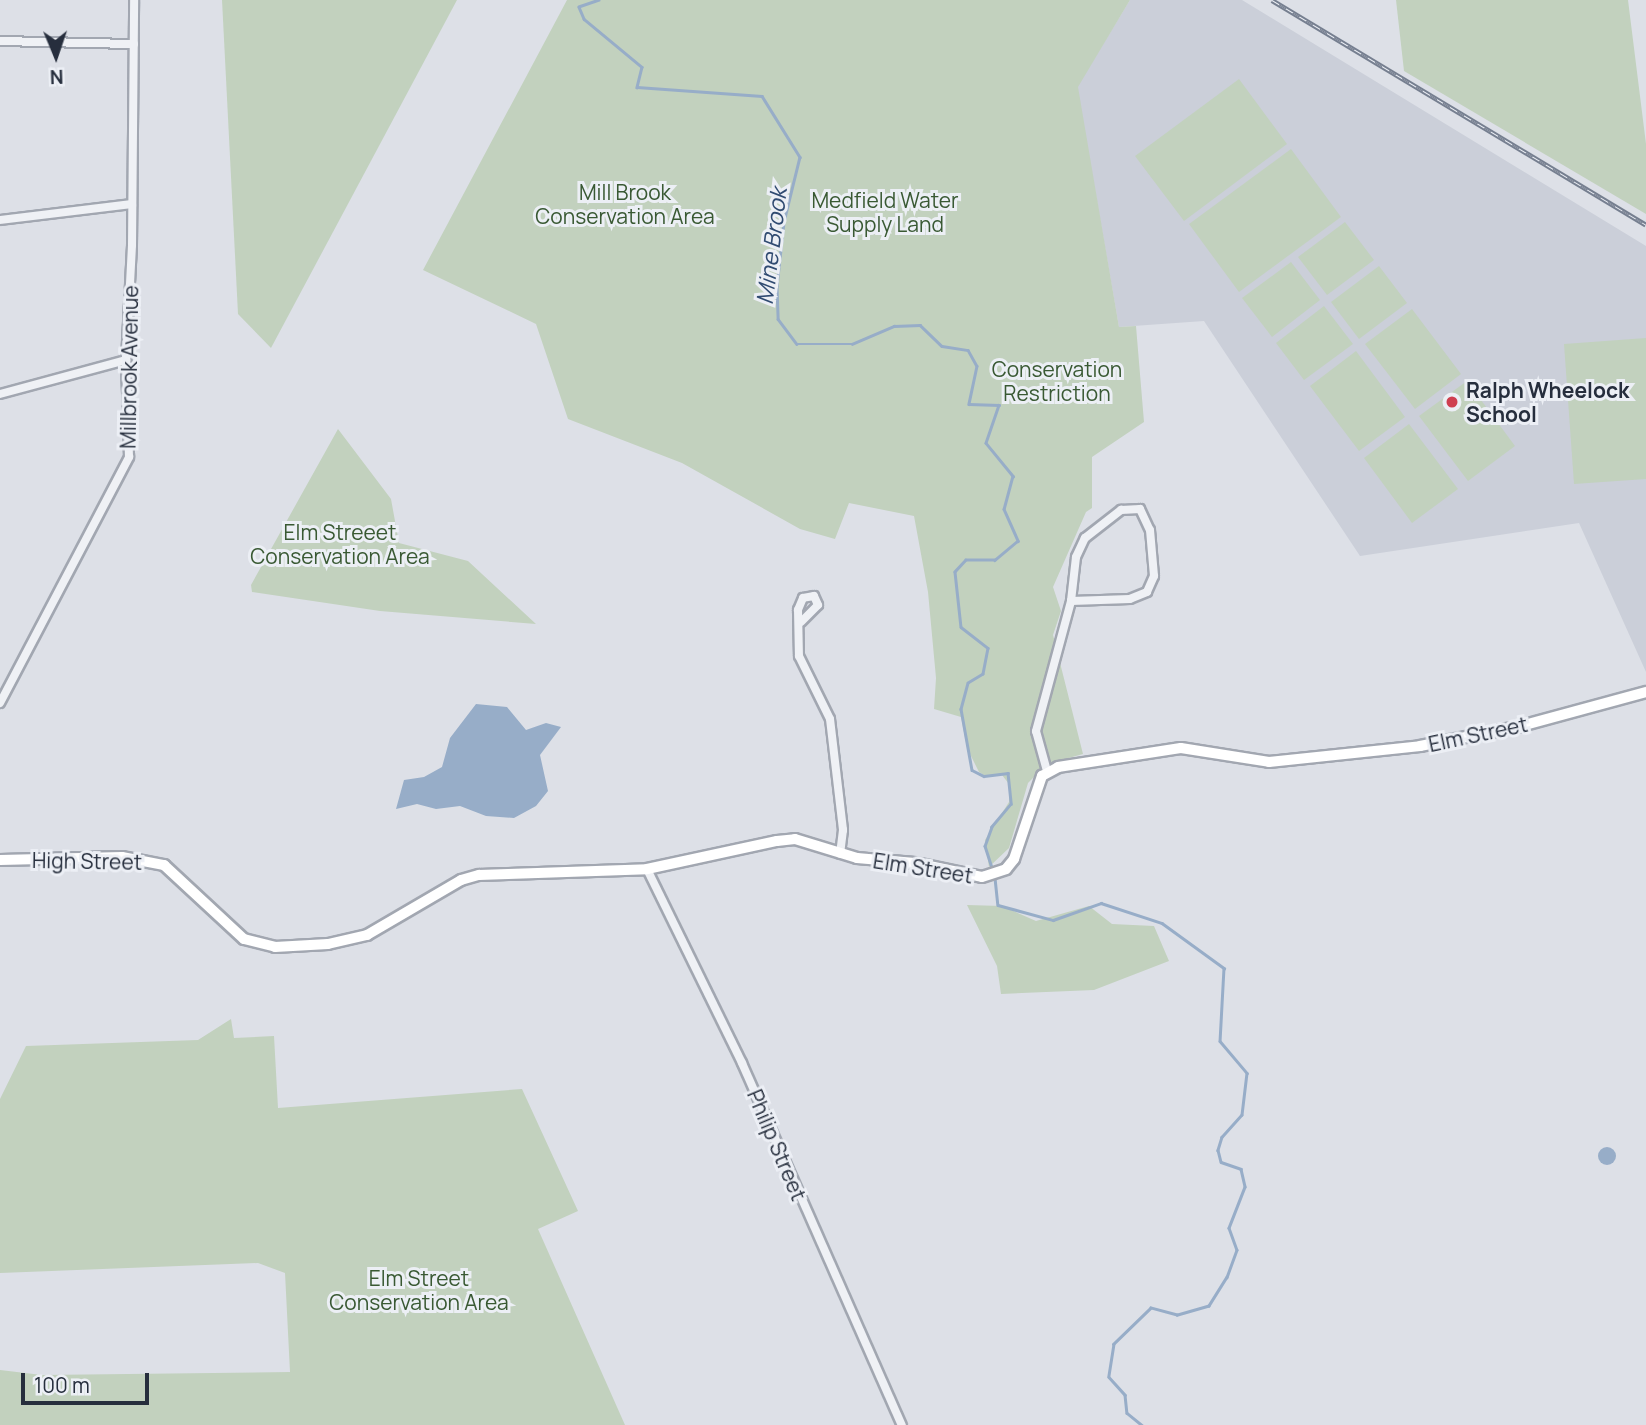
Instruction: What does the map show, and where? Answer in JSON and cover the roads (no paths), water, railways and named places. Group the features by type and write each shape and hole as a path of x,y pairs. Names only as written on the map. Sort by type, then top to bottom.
{"street":[{"name":"Millbrook Avenue","path":"0,704 129,457 126,360 132,204 134,0"},
{"path":"0,41 134,44"},
{"path":"0,220 132,204"},
{"path":"0,394 126,360"},
{"path":"1047,771 1036,731 1071,601 1072,572 1085,538 1121,510 1140,509 1150,530 1154,576 1147,592 1130,599 1071,601"},
{"path":"801,622 799,656 830,719 843,830 840,854"},
{"name":"Elm Street","path":"269,946 328,944 367,934 461,880 479,876 647,869 795,839 840,854 915,863 968,876 995,874 1006,869 1018,852 1038,785 1047,771 1181,748 1269,762 1420,746 1517,727 1646,692"},
{"name":"High Street","path":"0,860 122,857 164,865 244,939 269,946"},
{"name":"Philip Street","path":"647,869 746,1073 902,1425"}],"water":[{"path":"476,704 507,707 526,730 546,723 561,727 540,755 548,791 536,806 514,818 486,816 460,806 436,809 417,804 396,809 404,780 424,777 442,767 450,738"},
{"path":"1603,1147 1611,1147 1616,1156 1614,1163 1603,1165 1598,1160 1598,1152"}],"waterway":[{"name":"Mine Brook","path":"599,0 579,7 584,19 642,67 637,87 762,96 800,157 784,222 777,286 778,319 797,344 852,344 894,326 920,325 942,346 968,350 977,366 969,404 999,405 986,443 1013,476 1004,509 1018,541 995,560 966,560 955,572 961,627 988,648 983,674 968,683 961,709 972,770 984,776 1008,773 1011,804 992,827 985,846 992,868"},
{"name":"Mine Brook","path":"995,878 998,905 1053,920 1101,903 1162,923 1224,968 1220,1041 1247,1073 1242,1115 1222,1137 1218,1150 1221,1162 1241,1169 1245,1187 1229,1228 1237,1250 1227,1277 1209,1306 1177,1315 1151,1308 1114,1344 1109,1377 1125,1395 1127,1413 1142,1425"}],"railway":[{"path":"1272,0 1646,225"}],"place":[{"name":"Ralph Wheelock School","path":"1452,402"}],"park label":[{"name":"Mill Brook Conservation Area","path":"625,204"},
{"name":"Medfield Water Supply Land","path":"885,212"},
{"name":"Conservation Restriction","path":"1057,381"},
{"name":"Elm Streeet Conservation Area","path":"340,544"},
{"name":"Elm Street Conservation Area","path":"419,1290"}]}
